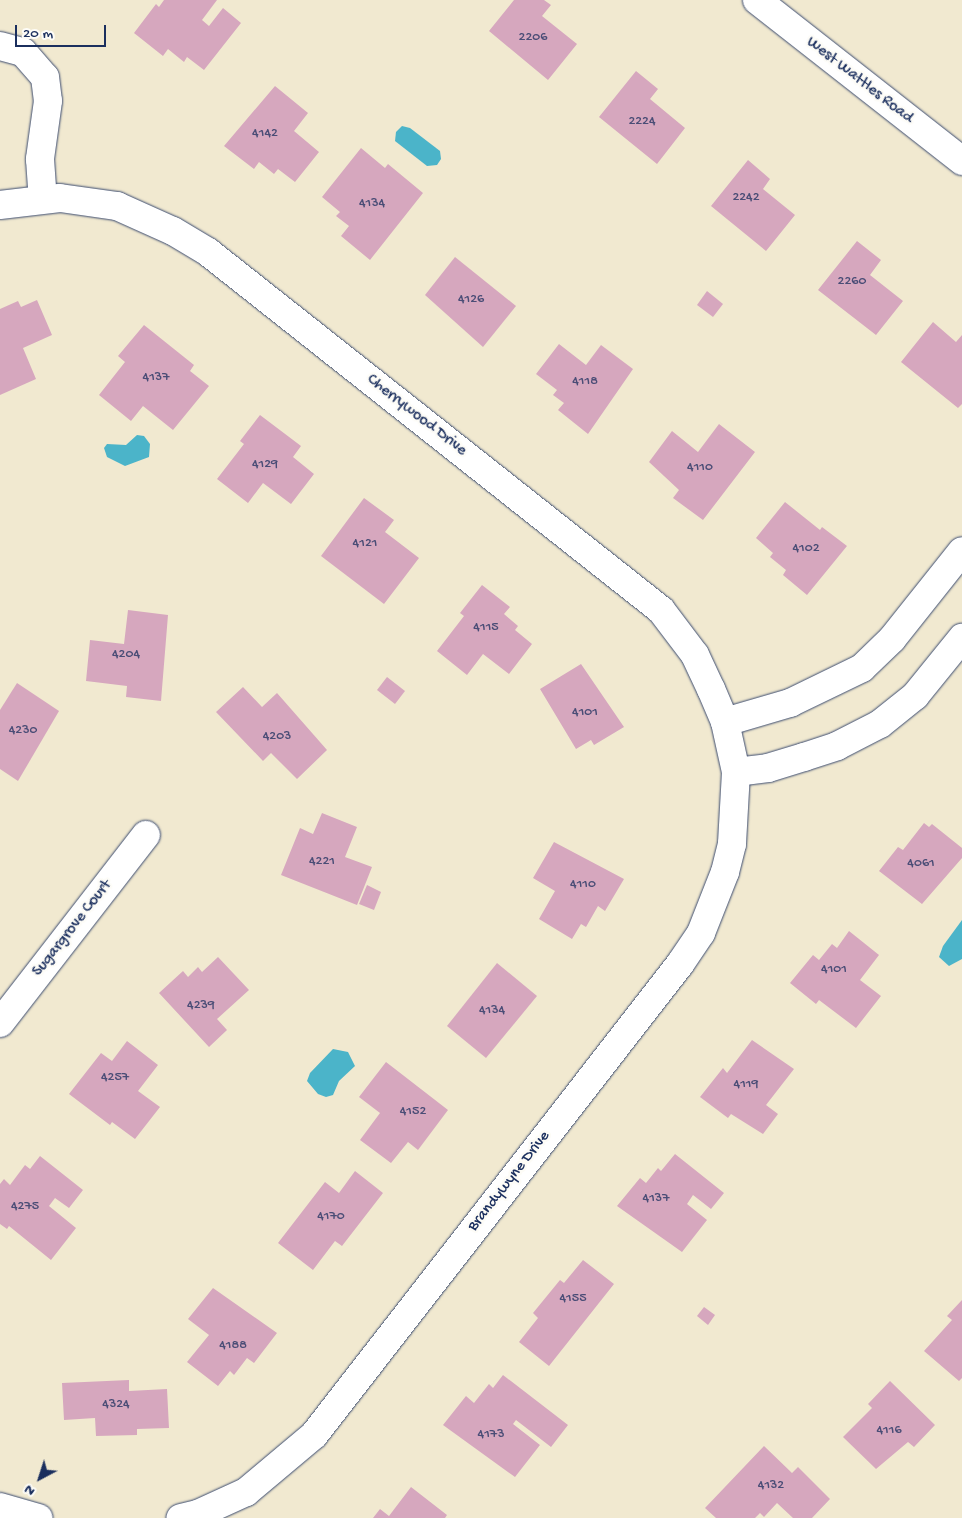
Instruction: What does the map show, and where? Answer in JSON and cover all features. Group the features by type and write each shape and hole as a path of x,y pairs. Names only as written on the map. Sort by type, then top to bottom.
{"street":[{"name":"West Wattles Road","path":"757,0 962,161"},
{"path":"0,46 23,52 44,77 48,101 40,159 42,198"},
{"name":"Cherrywood Drive","path":"0,205 42,198 116,206 173,231 215,258 661,610 695,656 725,722"},
{"path":"725,722 790,703 862,668 892,640 962,551"},
{"path":"736,772 768,768 804,757 837,746 880,724 916,696 962,638"},
{"name":"Brandywyne Drive","path":"180,1518 198,1514 246,1492 314,1436 680,964 701,933 725,872 732,844 736,772 725,722"},
{"name":"Sugargrove Court","path":"0,1022 146,835"},
{"path":"0,1507 38,1518"}],"water":[{"path":"402,126 410,128 440,151 441,159 437,165 427,166 395,141 396,132"},
{"path":"137,435 144,436 150,444 149,457 125,466 107,457 104,448 107,444 126,445"},
{"path":"962,920 962,959 949,966 939,957 943,946"},
{"path":"333,1049 348,1052 355,1066 339,1081 333,1095 326,1097 318,1094 307,1081 310,1073"}],"building":[{"path":"164,0 217,0 202,20 209,26 223,8 241,23 204,70 187,57 184,62 168,49 163,56 134,33 156,4 159,7"},
{"path":"514,0 544,0 551,5 542,16 577,44 548,80 489,31"},
{"path":"636,71 658,89 650,99 685,128 657,164 599,117"},
{"path":"275,86 308,113 294,131 319,152 295,182 278,169 274,174 259,162 254,169 224,146"},
{"path":"361,148 385,168 388,164 423,193 370,260 341,236 349,226 336,216 340,212 322,197"},
{"path":"748,160 770,179 763,189 795,215 766,251 711,206"},
{"path":"857,241 881,260 870,275 903,301 876,335 818,290"},
{"path":"455,257 516,306 483,347 425,295"},
{"path":"707,291 723,304 713,317 697,305"},
{"path":"37,300 52,335 23,348 36,379 0,395 0,309 18,301 21,307"},
{"path":"933,322 956,342 962,335 962,404 958,408 901,362"},
{"path":"144,325 194,365 190,371 209,386 173,430 143,406 131,421 99,395 125,362 118,356"},
{"path":"559,344 586,365 601,345 633,369 588,434 558,410 564,403 553,395 557,390 536,374"},
{"path":"260,415 301,446 293,457 314,474 291,504 263,483 248,503 217,479 244,444 240,441"},
{"path":"719,424 755,452 703,520 673,498 679,490 649,462 672,431 698,452"},
{"path":"364,498 394,520 385,532 419,558 384,604 321,556"},
{"path":"785,502 820,530 822,527 847,546 807,595 783,575 786,570 770,557 773,553 756,538"},
{"path":"482,585 510,607 504,614 518,626 515,630 532,644 509,674 483,654 467,675 437,651 464,616 460,613"},
{"path":"128,610 168,615 161,701 126,697 127,686 86,681 90,640 124,644"},
{"path":"581,664 624,727 594,745 591,740 576,749 540,689"},
{"path":"387,677 405,691 395,704 377,690"},
{"path":"17,683 59,711 18,781 0,769 0,710"},
{"path":"243,687 262,707 277,693 327,750 297,779 271,753 263,761 216,712"},
{"path":"322,813 357,827 345,857 372,867 357,905 281,875 300,828 313,834"},
{"path":"924,823 929,827 932,824 962,848 962,858 922,904 879,871 898,847 903,850"},
{"path":"554,842 624,879 605,911 598,906 586,927 581,924 572,939 539,919 555,891 533,878"},
{"path":"367,885 381,892 374,910 359,904"},
{"path":"849,931 879,955 860,980 881,996 856,1028 819,1000 816,1004 790,983 813,955 819,960 832,944 837,948"},
{"path":"218,957 249,990 217,1019 227,1030 209,1047 159,993 183,971 188,977 198,967 202,972"},
{"path":"497,963 537,996 486,1058 447,1026"},
{"path":"752,1040 794,1069 766,1105 778,1114 763,1134 731,1114 728,1118 700,1097 723,1068 727,1073"},
{"path":"127,1041 158,1065 138,1091 160,1107 135,1139 112,1122 110,1125 69,1094 101,1053 112,1061"},
{"path":"386,1062 448,1110 418,1150 408,1142 391,1163 360,1140 380,1113 359,1097"},
{"path":"675,1154 724,1193 711,1209 693,1195 687,1204 707,1220 682,1252 617,1206 640,1178 646,1183 658,1168 661,1171"},
{"path":"40,1156 83,1190 69,1208 55,1198 49,1206 76,1228 51,1260 9,1226 7,1229 0,1224 0,1184 4,1179 10,1185 25,1165 30,1169"},
{"path":"355,1171 383,1193 342,1246 335,1241 313,1270 278,1243 325,1182 339,1193"},
{"path":"583,1260 614,1284 549,1366 519,1342 538,1318 533,1313 560,1280 564,1283"},
{"path":"213,1288 277,1333 254,1363 247,1358 234,1375 230,1371 218,1386 187,1362 209,1335 188,1319"},
{"path":"962,1300 962,1378 959,1381 924,1351 952,1320 947,1316"},
{"path":"704,1307 715,1315 708,1325 697,1316"},
{"path":"503,1375 568,1425 551,1447 516,1420 513,1424 540,1445 515,1477 443,1425 466,1396 474,1403 489,1384 493,1388"},
{"path":"129,1380 129,1391 167,1389 169,1428 137,1429 137,1435 96,1436 95,1418 64,1420 62,1383"},
{"path":"890,1381 935,1425 914,1447 908,1442 876,1469 843,1437 872,1408 868,1404"},
{"path":"764,1446 792,1473 798,1467 830,1499 812,1518 793,1518 777,1503 764,1517 760,1513 755,1518 716,1518 705,1508"},
{"path":"411,1487 447,1515 445,1518 373,1518 380,1509 389,1516"}]}
